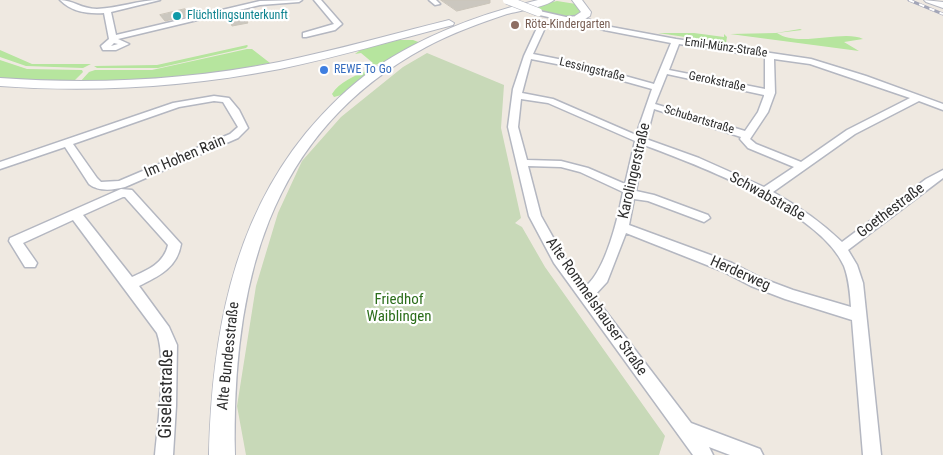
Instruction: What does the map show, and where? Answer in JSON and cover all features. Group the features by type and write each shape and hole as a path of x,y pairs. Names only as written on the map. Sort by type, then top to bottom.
{"main road":[{"name":"Alte Bundesstraße","path":"222,455 223,396 228,338 236,291 247,251 265,209 292,161 312,134 340,104 379,70 427,42 461,26 549,0"},
{"path":"568,0 578,1 586,12 586,14 579,18"},
{"path":"929,0 943,5"},
{"path":"0,82 90,85 197,78 278,66 484,14 504,12"},
{"path":"386,40 411,39 427,42"}],"street":[{"path":"63,0 77,9 107,10 157,0"},
{"path":"107,10 112,39 259,2 298,0"},
{"path":"306,35 332,28 338,24 317,0"},
{"name":"Emil-Münz-Straße","path":"507,0 538,12 566,19 579,18 604,28 811,62 943,107"},
{"name":"Alte Rommelshauser Straße","path":"540,30 528,56 517,95 513,127 539,226 559,260 704,455"},
{"name":"Karolingerstraße","path":"585,295 600,282 622,227 640,140 656,87 676,41"},
{"path":"769,55 770,93 759,120 745,139 748,144 800,166"},
{"name":"Lessingstraße","path":"528,56 578,66 656,87"},
{"name":"Gerokstraße","path":"663,71 770,93"},
{"name":"Schwabstraße","path":"517,95 550,101 640,140 695,160 765,192 811,221 839,248 850,265 856,283 872,455"},
{"path":"765,192 851,132 918,98"},
{"name":"Im Hohen Rain","path":"0,166 176,106 208,99 222,99 229,102 243,128 240,133 226,140 121,184 109,186 98,185 94,181 68,144"},
{"name":"Schubartstraße","path":"650,106 747,135"},
{"path":"522,163 561,164 576,168 630,192 704,218"},
{"name":"Goethestraße","path":"839,248 846,246 884,219 943,173"},
{"path":"30,263 15,241 121,193 128,193 175,244 171,257 164,267 129,285"},
{"name":"Giselastraße","path":"76,214 164,331 169,345 168,406 164,455"},
{"name":"Herderweg","path":"622,227 727,267 790,296 860,316"},
{"path":"684,429 740,453"}],"green space":[{"path":"557,1 576,4 581,12 576,15 564,16 532,7"},
{"path":"802,30 777,33 797,39 855,36 863,39 844,42 859,51 730,34 776,33"},
{"path":"658,33 694,33 724,37 724,34 727,37 726,43"},
{"path":"397,40 413,40 421,43 381,64 367,65 373,63 361,53 355,54 363,48"},
{"path":"247,45 246,48 158,68 97,68 94,66 157,65"},
{"path":"252,49 270,63 171,78 79,83 89,72 95,70 152,70"},
{"path":"0,50 32,64 91,64 83,68 26,66 0,57"},
{"name":"Friedhof Waiblingen","path":"427,53 504,85 501,128 521,218 515,223 522,227 545,267 665,436 659,455 246,455 237,406 256,286 278,213 302,161 341,117 403,67"},
{"path":"0,60 27,69 82,70 83,72 72,83 0,79"},
{"path":"368,70 370,71 345,94 334,97 332,94 339,86"}],"building":[{"path":"441,0 490,0 490,3 457,11"},
{"name":"Flüchtlingsunterkunft","path":"185,9 191,15 165,21 160,15"},
{"path":"241,12 248,23 232,26 227,15"}],"railway":[{"path":"909,0 943,14"}],"place":[{"name":"Flüchtlingsunterkunft","path":"177,16"},
{"name":"Röte-Kindergarten","path":"515,25"},
{"name":"REWE To Go","path":"324,70"}]}
